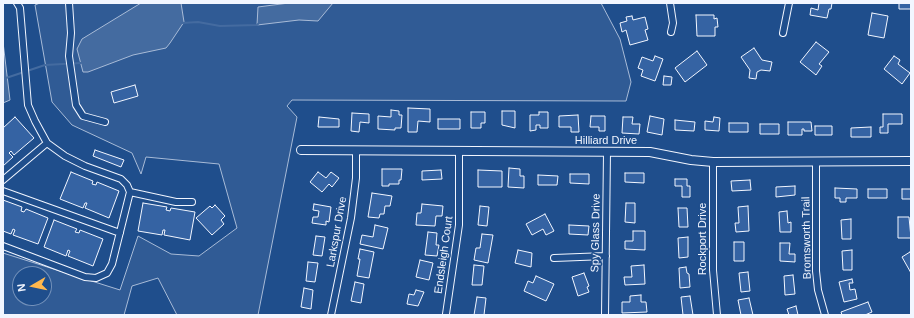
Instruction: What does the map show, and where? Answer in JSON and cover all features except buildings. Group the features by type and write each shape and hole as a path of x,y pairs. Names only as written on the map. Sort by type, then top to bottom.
{"street":[{"path":"3,246 85,277 96,278 107,273 112,264 130,192 127,184 121,179 85,166 65,156 47,143 28,105 20,8 17,3"},
{"path":"69,3 71,33 69,56 76,105 83,116 105,122"},
{"path":"670,3 673,23 671,32"},
{"path":"783,33 789,3"},
{"path":"3,180 47,143"},
{"name":"Hilliard Drive","path":"301,150 650,152 691,160 713,162 911,161"},
{"name":"Larkspur Drive","path":"331,315 351,218 356,178 356,151"},
{"name":"Endsleigh Court","path":"446,314 459,225 459,151"},
{"name":"Spy Glass Drive","path":"605,315 607,152"},
{"name":"Bromsworth Trail","path":"816,161 816,271 818,290 825,315"},
{"name":"Rockport Drive","path":"713,162 712,270 717,315"},
{"path":"3,191 120,233"},
{"path":"130,192 176,202 192,202"},
{"path":"554,258 606,256"}],"shaded area":[{"path":"40,3 601,3 620,39 631,82 626,101 292,100 287,106 297,117 258,315 177,315 158,278 132,286 124,315 3,315 3,253 44,266 12,266 12,306 52,306 52,268 120,290 138,236 171,254 199,256 237,228 219,164 146,157 141,174 132,153 72,125 52,102 35,5"},
{"path":"141,3 181,3 184,22 166,48 133,55 88,72 83,72 77,49 82,39"},
{"path":"289,3 333,3 318,21 299,20 257,25 258,7"},
{"path":"3,42 10,100 3,103"}],"waterway":[{"path":"182,23 198,22 220,26 258,24"},
{"path":"3,79 45,65 81,63"}]}
